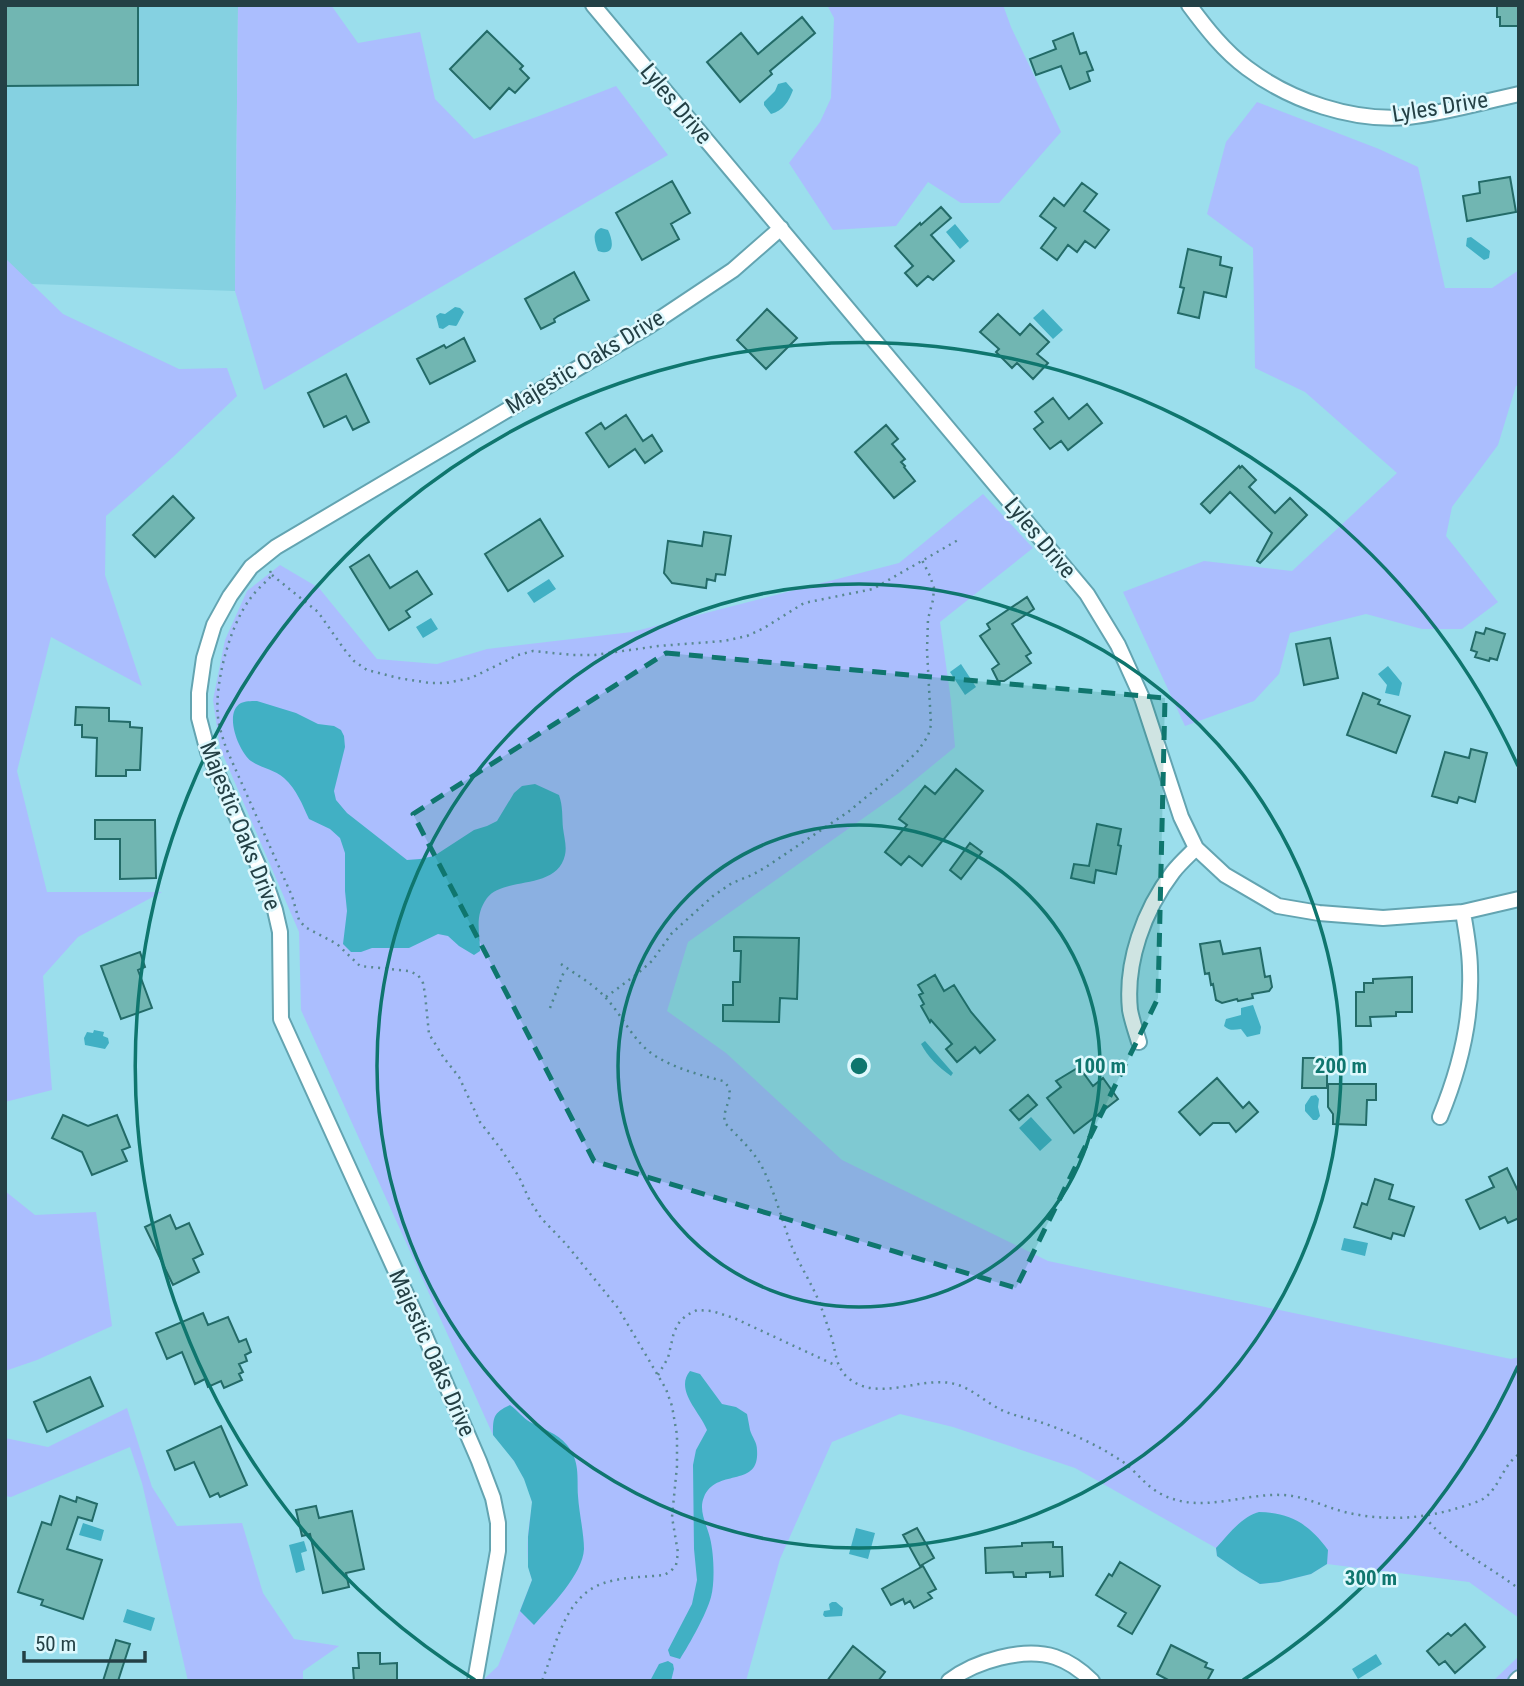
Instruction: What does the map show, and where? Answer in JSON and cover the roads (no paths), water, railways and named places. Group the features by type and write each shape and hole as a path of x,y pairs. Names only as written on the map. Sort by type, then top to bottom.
{"street":[{"name":"Lyles Drive","path":"593,5 1087,594 1118,645 1142,698 1181,817 1196,848 1225,875 1278,906 1319,913 1383,918 1463,912 1519,899"},
{"name":"Lyles Drive","path":"1189,5 1213,37 1252,71 1278,88 1342,111 1406,117 1519,94"},
{"name":"Majestic Oaks Drive","path":"475,1681 498,1551 498,1523 493,1498 422,1329 281,1019 280,932 275,910 265,881 208,752 198,718 198,693 204,659 214,625 230,596 262,558 649,326 733,271 781,228"},
{"path":"1139,1042 1130,1011 1133,959 1143,925 1155,898 1174,871 1196,848"},
{"path":"1440,1117 1461,1060 1467,1018 1471,973 1463,912"},
{"path":"950,1681 973,1666 1000,1657 1027,1654 1054,1656 1080,1669 1092,1681"}]}
